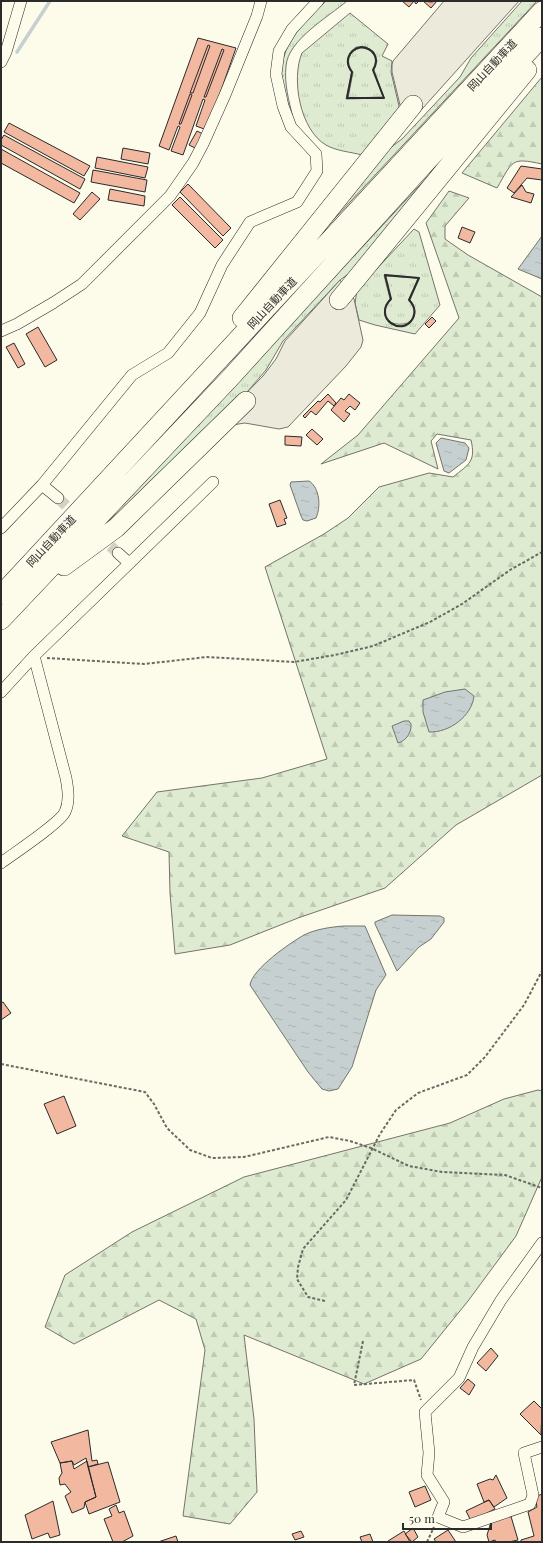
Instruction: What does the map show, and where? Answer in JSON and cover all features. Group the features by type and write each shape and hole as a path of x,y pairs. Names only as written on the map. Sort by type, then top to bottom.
{"highway":[{"name":"岡山自動車道","path":"1,595 542,11"},
{"name":"岡山自動車道","path":"1,620 231,377 447,139 542,37"},
{"path":"339,300 542,52"},
{"path":"114,474 243,317 413,105"},
{"path":"28,592 116,528 246,401"}],"street":[{"path":"1,62 6,52 21,1"},
{"path":"1,331 18,324 54,303 82,284 170,196 193,163 203,144 225,95 257,16 261,1"},
{"path":"1,528 42,485 132,375 168,353 200,313 222,266 250,222 297,202 317,171 316,154 291,127 283,106 276,74 279,51 292,29 318,1"},
{"path":"1,692 34,656 213,482"},
{"path":"42,485 58,498"},
{"path":"118,553 129,563"},
{"path":"1,863 46,830 64,813 68,797 66,778 34,656"},
{"path":"542,1243 501,1300 473,1347 458,1378 425,1412 429,1453 427,1475 444,1502 438,1517 463,1527 530,1504 533,1495 524,1452 542,1447"}],"path":[{"path":"34,656 42,658 144,664 207,657 294,662 335,655 373,646 430,622 462,604 510,570 542,552"},
{"path":"325,1300 308,1298 297,1279 298,1267 304,1248 346,1200 372,1149 396,1110 418,1093 467,1075 485,1057 524,1005 542,971"},
{"path":"1,1064 145,1092 154,1104 167,1128 190,1150 212,1158 244,1157 329,1137 350,1141 372,1149 409,1166 442,1172 505,1175 542,1188"},
{"path":"363,1341 354,1384 414,1380 425,1412"},
{"path":"427,1542 438,1517"}],"green space":[{"path":"326,1 347,1 301,38 288,56 286,66 287,92 293,118 290,113 282,80 284,56 288,45 301,26"},
{"path":"522,1 537,1 324,230 378,157 402,139 460,77 471,58"},
{"path":"350,13 388,44 382,56 392,61 391,72 399,106 398,111 362,155 339,150 326,145 317,138 310,128 304,116 298,90 297,76 302,53","holes":["356,47 366,47 374,52 377,61 374,70 384,98 346,99 352,72 348,65 349,56"]},
{"path":"361,48 369,50 374,55 375,66 373,70 383,97 348,98 353,72 349,64 349,57 357,49"},
{"path":"542,77 542,164 524,161 514,163 506,172 497,188 462,173"},
{"path":"459,143 362,264 340,280 283,341 266,370 247,392 89,541"},
{"path":"449,191 469,198 445,226 445,239 468,255 542,297 542,775 456,825 385,888 298,918 230,945 175,954 170,893 169,852 122,836 157,792 262,778 327,759 265,567 324,534 348,518 379,487 429,473 453,477 470,462 472,458 473,453 471,440 437,434 431,441 438,469 384,443 321,464 358,435 459,318 426,223"},
{"path":"414,229 419,232 440,305 415,334 359,320 355,303 357,290","holes":["384,275 419,278 410,300 414,308 414,315 411,321 399,326 392,325 387,321 385,313 387,302 390,299"]},
{"path":"385,276 418,278 409,300 415,311 413,318 407,323 391,323 386,318 385,310 391,299"},
{"path":"538,1090 542,1091 542,1177 516,1236 468,1301 421,1359 364,1384 244,1335 254,1419 257,1492 230,1524 183,1516 205,1350 196,1319 159,1300 74,1344 45,1327 65,1275 132,1232 244,1177 450,1123 504,1099"}],"shaded area":[{"path":"444,1 519,1 414,118 400,105 392,72 393,61"},
{"path":"340,280 354,299 363,340 361,347 346,366 288,427 279,429 245,423 232,425 220,420 263,376 276,359 285,341"}],"water":[{"path":"542,236 542,279 518,269"},
{"path":"441,438 465,443 469,448 466,460 449,473 444,471 436,443"},
{"path":"309,481 313,484 317,493 319,509 316,518 307,521 303,520 301,516 290,485 291,482"},
{"path":"465,689 474,696 469,710 464,716 458,722 444,730 429,732 423,712 423,700 445,692"},
{"path":"404,721 409,721 411,724 411,730 406,738 398,743 392,726"},
{"path":"392,915 440,916 444,918 444,922 431,939 419,947 397,971 375,924 375,922"},
{"path":"344,926 365,926 386,975 376,990 352,1067 338,1089 329,1091 322,1089 308,1072 250,985 252,979 264,964 281,950 304,935 319,930"}],"building":[{"path":"402,1 414,1 409,7"},
{"path":"423,1 431,2 437,1 431,8"},
{"path":"198,38 236,48 207,130 196,126 205,100 203,99 183,155 171,151 180,127 178,126 169,150 159,146"},
{"path":"208,45 210,46 193,93 190,93"},
{"path":"222,49 224,50 206,97 204,97"},
{"path":"190,94 192,95 181,124 179,124"},
{"path":"9,123 90,166 84,176 4,132"},
{"path":"197,131 205,135 197,149 189,145"},
{"path":"4,135 85,179 80,189 1,145 1,140"},
{"path":"123,148 150,153 148,164 121,159"},
{"path":"1,149 80,193 74,203 1,163"},
{"path":"97,157 148,167 145,178 95,168"},
{"path":"521,166 542,169 542,180 527,178 514,193 507,188"},
{"path":"93,170 147,180 145,192 91,182"},
{"path":"188,184 231,228 223,236 180,192"},
{"path":"522,185 526,192 534,194 531,203 511,197"},
{"path":"110,189 145,196 144,206 108,200"},
{"path":"92,192 100,199 80,220 73,214"},
{"path":"180,197 223,240 215,248 172,205"},
{"path":"462,227 475,232 470,243 458,238"},
{"path":"432,317 436,321 429,328 425,324"},
{"path":"38,327 57,360 45,367 26,334"},
{"path":"14,343 25,364 18,368 6,347"},
{"path":"328,394 336,403 334,406 328,401 316,415 311,411 305,418 303,416 318,401 320,402"},
{"path":"349,394 360,403 355,410 350,406 345,411 350,414 344,422 331,410 341,398 344,400"},
{"path":"312,429 323,439 317,445 306,435"},
{"path":"285,436 302,437 301,446 285,445"},
{"path":"280,500 287,518 284,519 286,524 277,527 269,504"},
{"path":"3,1002 11,1013 1,1020 1,1003"},
{"path":"64,1096 76,1126 57,1134 44,1104"},
{"path":"491,1348 498,1356 486,1371 477,1363"},
{"path":"468,1379 475,1385 469,1395 460,1388"},
{"path":"534,1401 542,1409 541,1435 520,1414"},
{"path":"88,1430 92,1461 97,1460 98,1464 88,1467 86,1458 74,1465 72,1461 60,1463 51,1442"},
{"path":"72,1461 74,1469 87,1461 96,1497 85,1502 84,1508 72,1513 65,1496 71,1492 65,1484 60,1485 59,1478 62,1473 60,1463"},
{"path":"108,1462 120,1502 89,1514 85,1502 96,1497 88,1467"},
{"path":"496,1475 507,1498 494,1507 489,1500 484,1502 477,1484 490,1479 493,1480"},
{"path":"425,1486 431,1500 415,1507 409,1492"},
{"path":"542,1494 542,1542 521,1542 521,1540 534,1536 528,1512 537,1507 535,1497"},
{"path":"489,1500 495,1509 471,1521 466,1511"},
{"path":"53,1501 60,1535 50,1538 48,1533 32,1539 25,1515"},
{"path":"116,1505 119,1513 124,1511 133,1536 122,1542 113,1542 104,1519 112,1516 109,1509"},
{"path":"510,1513 518,1540 496,1542 495,1540 489,1542 487,1535 491,1522"},
{"path":"413,1528 418,1537 412,1542 405,1534"},
{"path":"448,1530 456,1542 436,1542 434,1539"},
{"path":"301,1531 304,1537 295,1540 292,1534"},
{"path":"404,1531 410,1542 388,1541"},
{"path":"370,1534 373,1542 362,1542 360,1537"},
{"path":"176,1536 178,1542 158,1542"}],"waterway":[{"path":"17,52 50,1"}],"tunnel":[{"path":"58,498 79,518"},
{"path":"98,535 118,553"}],"wall":[{"path":"361,47 369,49 376,58 373,70 384,98 347,98 352,72 348,64 348,60 350,54 361,47"},
{"path":"385,275 419,278 409,300 414,308 414,315 408,324 397,326 387,319 385,313 386,306 391,299 385,275"}]}
